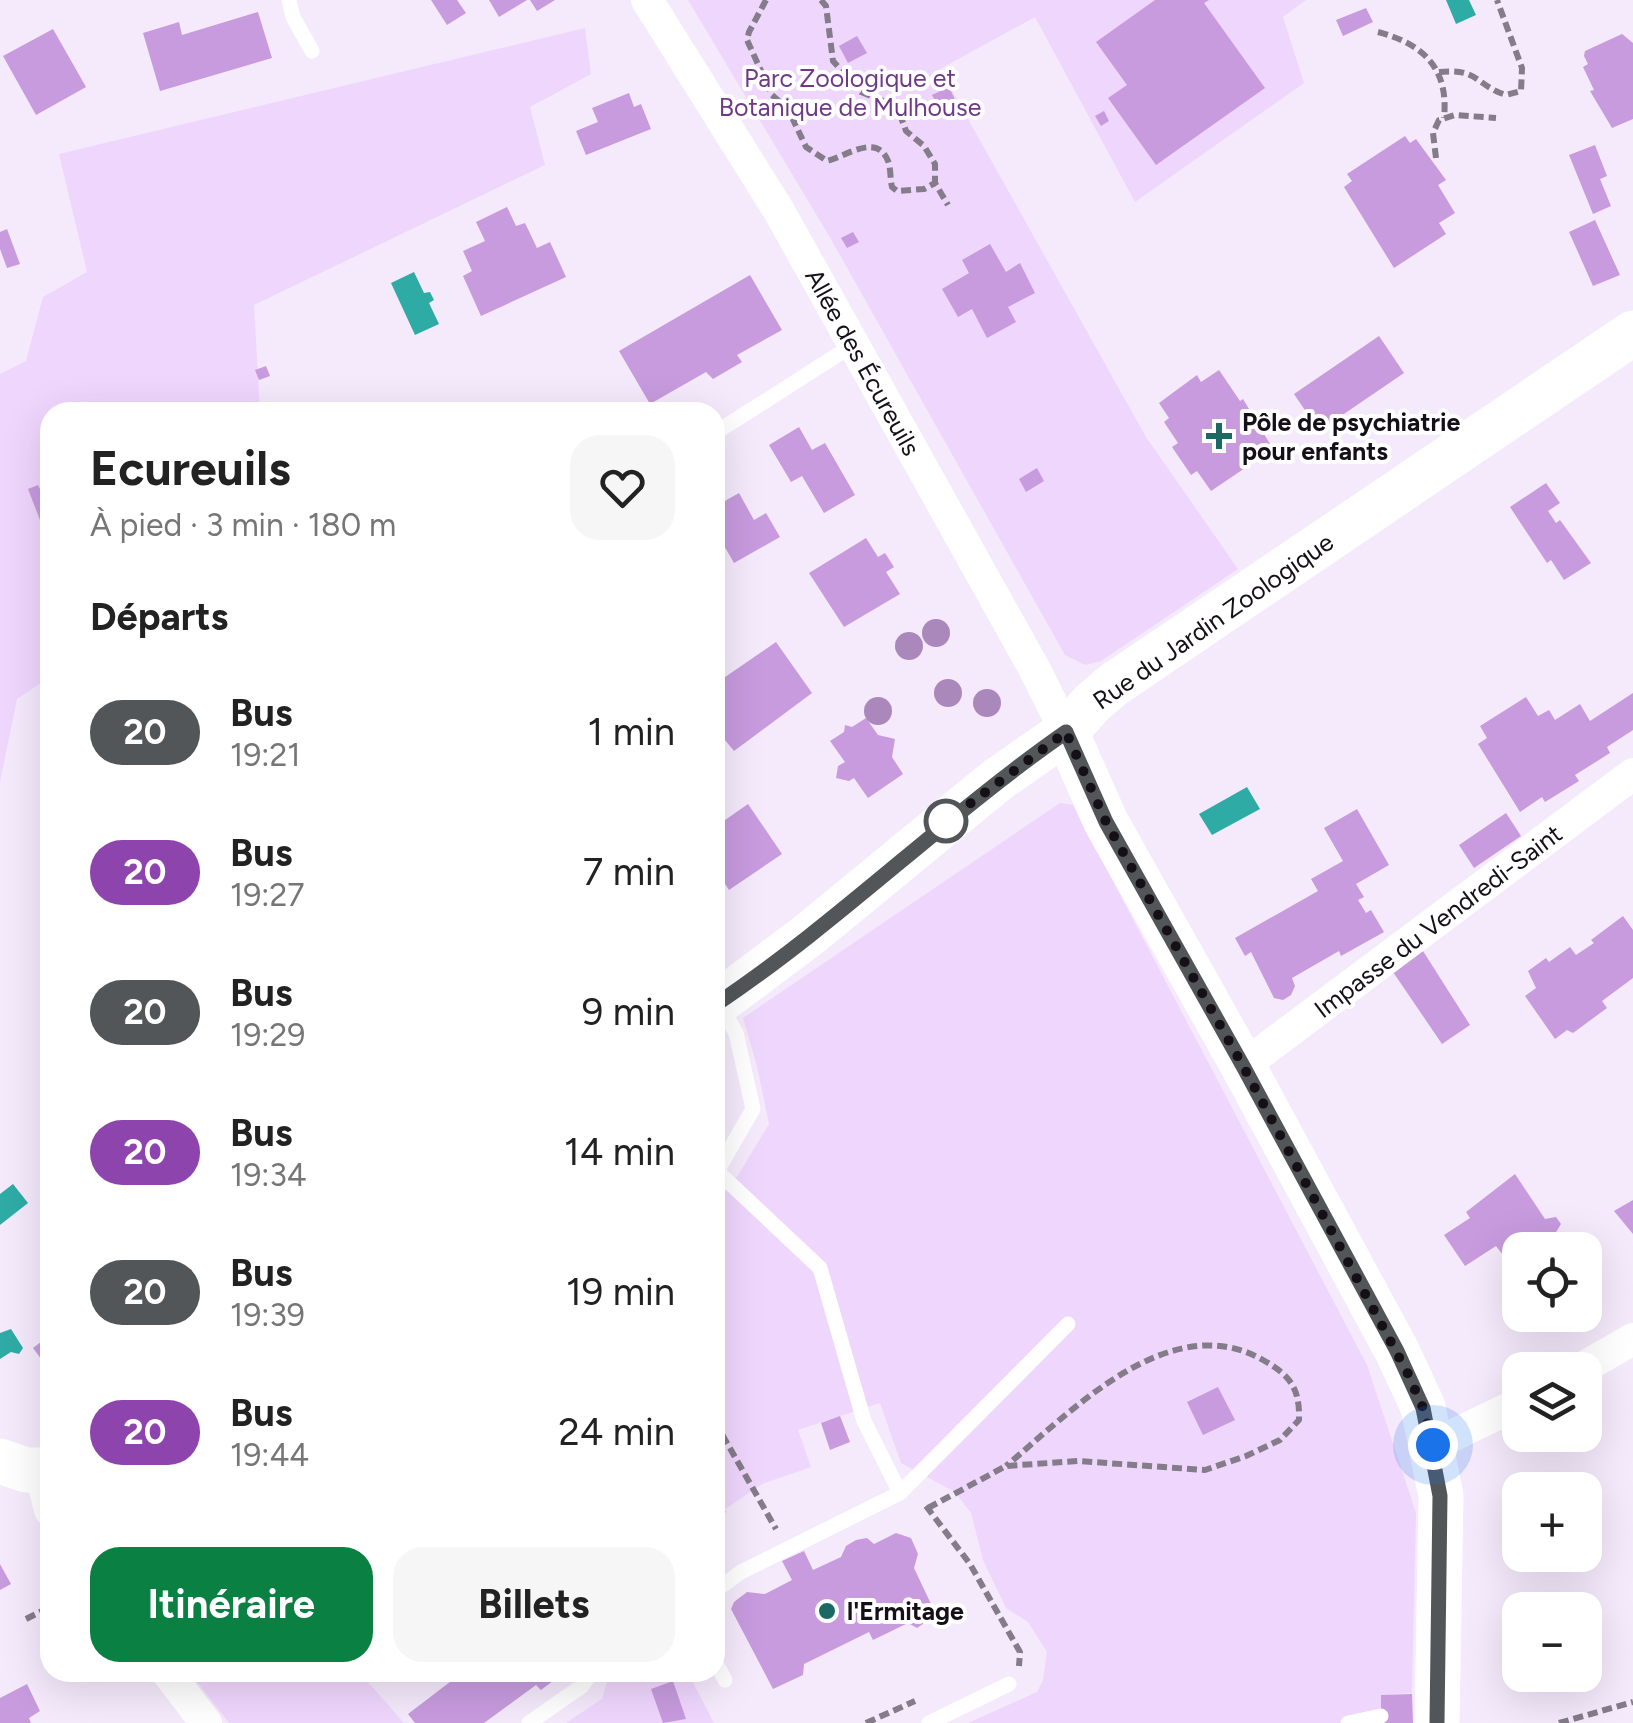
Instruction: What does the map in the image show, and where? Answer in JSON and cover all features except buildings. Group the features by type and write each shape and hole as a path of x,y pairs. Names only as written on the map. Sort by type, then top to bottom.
{"main road":[{"name":"Rue du Jardin Zoologique","path":"725,998 998,780 1066,732 1092,702 1113,686 1633,333"},
{"path":"1066,732 1106,822 1243,1066 1423,1408 1433,1445 1442,1518 1431,1718"}],"street":[{"name":"Allée des Écureuils","path":"647,0 779,211 1066,732"},
{"name":"Impasse du Vendredi-Saint","path":"1243,1066 1633,774"},
{"path":"1602,1357 1633,1339"},
{"path":"1433,1445 1502,1412"},
{"path":"175,1682 206,1723"}],"lane":[{"path":"289,0 293,17 312,51"},
{"path":"725,427 853,345"},
{"path":"725,1016 736,1033 753,1109 725,1160"},
{"path":"725,1181 820,1268 864,1421 900,1493"},
{"path":"725,1584 741,1572 900,1493 1068,1324"},
{"path":"529,1723 585,1682"},
{"path":"929,1723 1009,1684"},
{"path":"1348,1723 1381,1716"}],"path":[{"path":"766,0 748,32 748,40 772,95 788,110 806,147 828,162 860,148 875,148 888,161 892,187 898,191 935,183"},
{"path":"821,0 826,6 833,62 861,92 899,112 906,130 924,146 935,164 935,183 948,205"},
{"path":"1439,72 1458,70 1475,76 1506,96 1521,91 1522,68 1497,0"},
{"path":"1378,32 1407,44 1439,72 1446,96 1444,118"},
{"path":"1436,158 1432,134 1438,120 1455,115 1496,118"},
{"path":"928,1508 1006,1466 1112,1378 1152,1359 1200,1344 1242,1348 1283,1372 1300,1398 1299,1420 1280,1440 1205,1470 1078,1461 1006,1466"},
{"path":"725,1439 788,1549"},
{"path":"900,1493 928,1508 970,1564 1020,1652 1018,1669 1009,1684"},
{"path":"26,1619 40,1612"},
{"path":"1559,1723 1633,1702"}],"green space":[{"name":"Parc Zoologique et Botanique de Mulhouse","path":"688,0 1306,0 1283,17 1304,83 1135,202 1035,17 940,69 1146,437 1238,569 1101,661 1085,665 1065,655 832,241"},
{"path":"585,28 591,74 530,107 545,165 254,305 259,402 40,402 40,684 17,699 0,782 0,374 26,361 43,297 87,272 59,154"},
{"path":"1060,803 1073,805 1367,1365 1416,1513 1412,1693 1381,1695 1381,1723 968,1723 1037,1692 1047,1652 1028,1622 1006,1608 983,1560 971,1513 955,1492 901,1463 880,1403 798,1430 811,1467 762,1484 725,1509 725,1185 737,1177 769,1124 743,1018"},
{"path":"197,1682 368,1682 404,1723 229,1723"},
{"path":"607,1682 693,1682 714,1723 566,1723 602,1699"}],"shaded area":[{"path":"1446,0 1469,0 1476,15 1456,24"},
{"path":"414,272 424,293 430,292 434,300 429,303 439,324 415,335 391,283"},
{"path":"1247,787 1260,809 1212,835 1199,814"},
{"path":"13,1184 28,1203 0,1225 0,1194"},
{"path":"11,1329 23,1348 19,1354 11,1352 0,1359 0,1333"}],"bus line":[{"name":"20","path":"725,998 998,780 1066,732 1106,822 1243,1066 1416,1389 1433,1445 1440,1496 1437,1723"}],"place":[{"name":"Pôle de psychiatrie pour enfants","path":"1219,436"},
{"name":"l'Ermitage","path":"827,1611"}],"route":[{"path":"946,821 1066,732 1106,822 1243,1066 1408,1374 1433,1445"}]}
